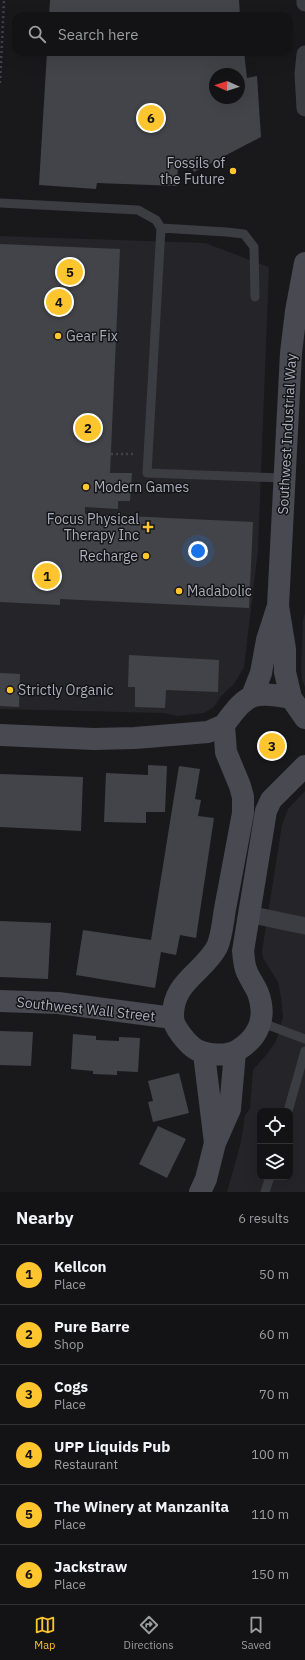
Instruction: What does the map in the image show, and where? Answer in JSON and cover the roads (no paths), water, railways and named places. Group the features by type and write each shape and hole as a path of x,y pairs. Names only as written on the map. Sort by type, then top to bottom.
{"street":[{"path":"305,54 303,74 305,108"},
{"name":"Southwest Industrial Way","path":"305,263 296,311 291,353 278,606 285,649 285,672 291,698 305,718"},
{"name":"Southwest Industrial Way","path":"224,725 244,701 252,696 261,673 267,640 278,606"},
{"path":"252,696 272,694 291,698"},
{"path":"0,735 94,739 135,738 208,732 224,725 226,752 240,786 243,798 243,813 217,946 200,969 187,980 177,995 173,1018 181,1036 194,1048 204,1054 223,1054 235,1052 247,1044 255,1036 260,1022 262,1007 258,993 246,970 243,951 266,810 272,800 305,766"},
{"path":"248,914 305,926"},
{"name":"Southwest Wall Street","path":"0,1001 58,1003 173,1018"},
{"path":"200,1192 206,1179 215,1143 230,1109 235,1052"},
{"path":"204,1054 215,1143"}],"lane":[{"path":"0,203 138,210 156,220 161,228 147,473 284,478"},
{"path":"161,228 244,234 254,247 255,297"},
{"path":"260,1022 305,1039"},
{"path":"289,1108 305,1051"},
{"path":"265,1192 269,1180"}],"place":[{"name":"Jackstraw","path":"151,118"},
{"name":"Fossils of the Future","path":"233,171"},
{"name":"The Winery at Manzanita","path":"70,272"},
{"name":"UPP Liquids Pub","path":"59,302"},
{"name":"Gear Fix","path":"58,336"},
{"name":"Pure Barre","path":"88,428"},
{"name":"Modern Games","path":"86,487"},
{"name":"Focus Physical Therapy Inc","path":"148,527"},
{"name":"Recharge","path":"146,556"},
{"name":"Kellcon","path":"47,576"},
{"name":"Madabolic","path":"179,591"},
{"name":"Strictly Organic","path":"10,690"},
{"name":"Cogs","path":"272,746"}]}
